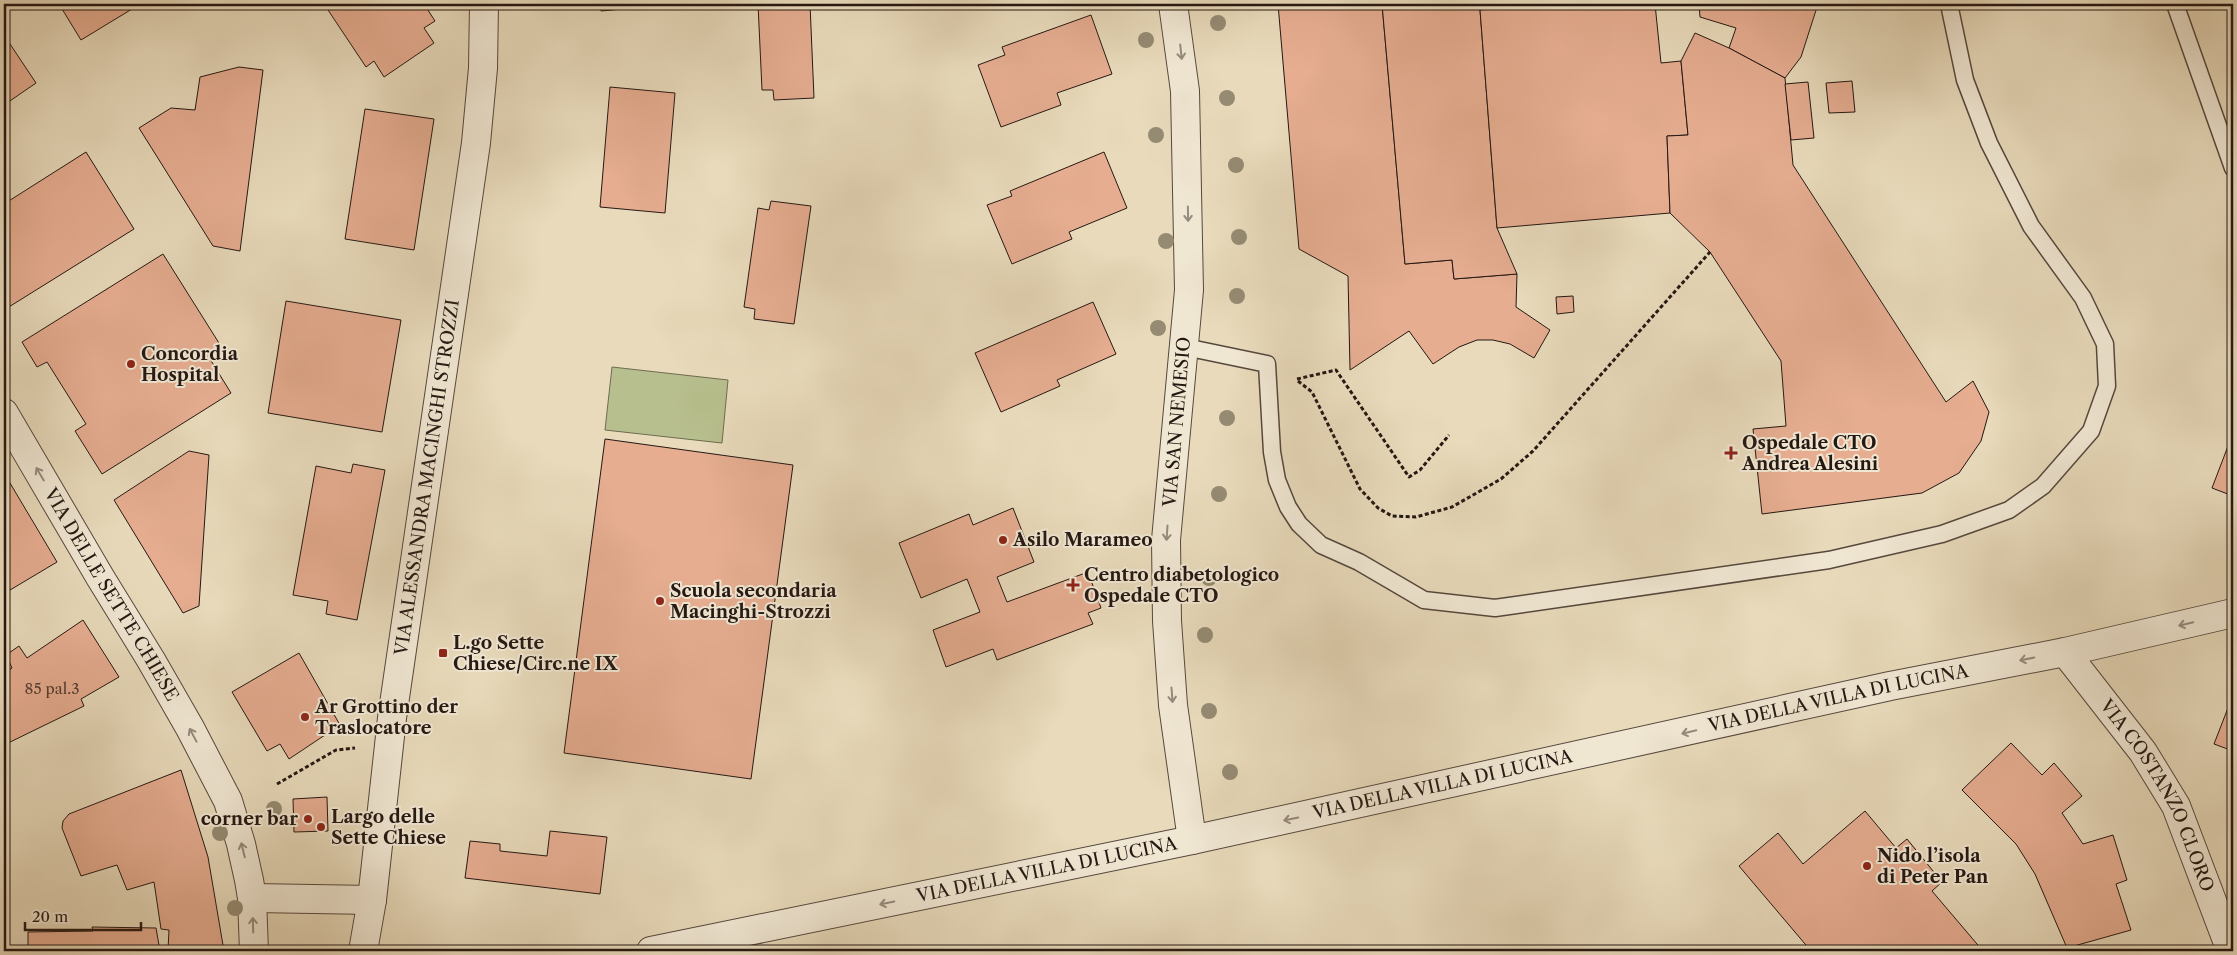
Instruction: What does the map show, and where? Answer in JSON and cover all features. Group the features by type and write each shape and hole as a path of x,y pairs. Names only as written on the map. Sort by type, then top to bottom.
{"street":[{"name":"VIA ALESSANDRA MACINGHI STROZZI","path":"363,951 372,900 392,718 476,143 483,68 484,4"},
{"name":"VIA SAN NEMESIO","path":"1173,4 1182,64 1187,138 1189,290 1166,540 1167,612 1173,704 1192,840"},
{"name":"VIA DELLE SETTE CHIESE","path":"4,413 151,660 216,778 228,802 236,826 246,862 252,898"},
{"name":"VIA DELLA VILLA DI LUCINA","path":"651,951 1192,840 1890,686 2065,652 2233,613"},
{"name":"VIA COSTANZO CLORO","path":"2065,652 2144,752 2176,806 2232,951"},
{"path":"254,951 252,898 372,900"}],"lane":[{"path":"1185,347 1266,364 1272,452 1277,480 1288,507 1299,524 1321,545 1359,562 1424,600 1495,608 1829,560 1942,534 2009,510 2043,486 2091,430 2107,386 2105,344 2083,298 2031,226 1989,143 1965,80 1948,4"},
{"path":"2175,4 2233,168"}],"path":[{"path":"1266,364 1296,380 1312,392 1360,489 1378,508 1392,516 1416,517 1452,508 1501,480 1533,451 1710,252"},
{"path":"1296,380 1336,370 1410,477 1420,470 1449,435"},
{"path":"277,784 336,750 360,747"}],"green space":[{"path":"612,367 728,380 722,443 605,430"}],"building":[{"path":"59,4 129,4 132,9 81,40"},
{"path":"338,4 424,4 435,21 424,28 434,43 384,77 374,61 366,67 328,10"},
{"path":"600,4 666,4 666,5 601,11"},
{"path":"758,4 810,4 814,98 774,100 773,90 762,90"},
{"path":"1278,4 1382,4 1405,264 1452,260 1454,279 1517,274 1516,307 1550,330 1534,358 1510,344 1493,340 1477,340 1459,347 1433,364 1409,331 1350,370 1348,276 1299,249"},
{"path":"1382,4 1481,4 1497,228 1517,274 1454,279 1452,260 1405,264"},
{"path":"1533,4 1655,4 1661,63 1681,61 1688,135 1667,136 1670,213 1497,228 1480,10"},
{"path":"1699,4 1818,4 1801,57 1785,78 1729,48 1736,28 1700,17"},
{"path":"1091,15 1112,74 1057,93 1061,105 1001,127 978,65 1005,55 1002,47"},
{"path":"1695,33 1729,48 1785,78 1793,165 1946,402 1973,381 1989,412 1981,441 1959,473 1922,493 1762,514 1753,429 1786,426 1781,361 1710,252 1670,213 1667,136 1688,135 1681,61"},
{"path":"4,35 36,83 4,105"},
{"path":"239,67 263,70 240,251 213,246 139,128 171,108 195,110 200,77"},
{"path":"1852,81 1855,112 1829,113 1826,83"},
{"path":"1808,82 1814,138 1791,140 1785,84"},
{"path":"610,87 675,93 665,213 600,207"},
{"path":"365,109 434,119 414,250 345,239"},
{"path":"86,152 134,229 4,310 4,204"},
{"path":"1104,152 1127,208 1069,232 1072,239 1012,264 987,205 1012,196 1010,191"},
{"path":"771,201 811,206 794,324 754,319 755,309 744,307 758,208 769,210"},
{"name":"Concordia Hospital","path":"163,254 224,351 210,359 231,393 102,474 75,431 86,424 47,362 37,367 22,342"},
{"path":"1573,296 1574,312 1557,314 1556,297"},
{"path":"286,301 401,320 382,432 268,413"},
{"path":"1093,302 1116,354 1057,380 1060,386 1001,412 975,353"},
{"path":"2233,433 2233,496 2212,488"},
{"path":"605,439 793,465 751,779 564,753"},
{"path":"189,451 209,455 199,606 183,613 114,500"},
{"path":"353,464 385,470 357,620 326,614 328,601 293,595 316,466 351,473"},
{"path":"4,473 57,562 5,593 4,591"},
{"name":"Centro diabetologico Ospedale CTO","path":"1013,508 1034,562 997,577 1007,602 1088,572 1101,608 1088,613 1093,624 997,660 993,649 946,667 933,630 980,612 967,579 921,598 899,543 969,514 973,525"},
{"path":"83,620 119,677 81,699 84,706 4,745 4,673 12,668 6,655 19,646 27,658"},
{"path":"299,653 340,725 289,759 280,744 267,751 232,692"},
{"path":"2233,695 2233,751 2214,744"},
{"path":"2011,743 2042,775 2054,763 2082,796 2062,813 2083,844 2113,835 2127,880 2116,884 2131,930 2067,948 2035,874 2016,844 1962,790"},
{"path":"181,770 208,857 224,951 168,950 169,930 161,929 154,882 127,890 117,865 81,876 62,828 63,821 69,814"},
{"path":"327,797 328,831 294,832 293,799"},
{"path":"1865,811 1896,848 1907,839 1942,882 1932,891 1983,951 1811,951 1739,866 1778,833 1803,864"},
{"path":"550,831 607,837 600,894 465,878 470,841 500,844 500,851 547,856"},
{"path":"92,927 156,928 160,951 28,951 28,932 93,931"}],"place":[{"name":"Concordia Hospital","path":"131,364"},
{"name":"Ospedale CTO Andrea Alesini","path":"1731,453"},
{"name":"Asilo Marameo","path":"1003,540"},
{"name":"Centro diabetologico Ospedale CTO","path":"1073,585"},
{"name":"Scuola secondaria Macinghi-Strozzi","path":"660,601"},
{"name":"L.go Sette Chiese/Circ.ne IX","path":"443,653"},
{"name":"Ar Grottino der Traslocatore","path":"305,717"},
{"name":"corner bar","path":"308,819"},
{"name":"Largo delle Sette Chiese","path":"321,827"},
{"name":"Nido l’isola di Peter Pan","path":"1867,866"}]}
